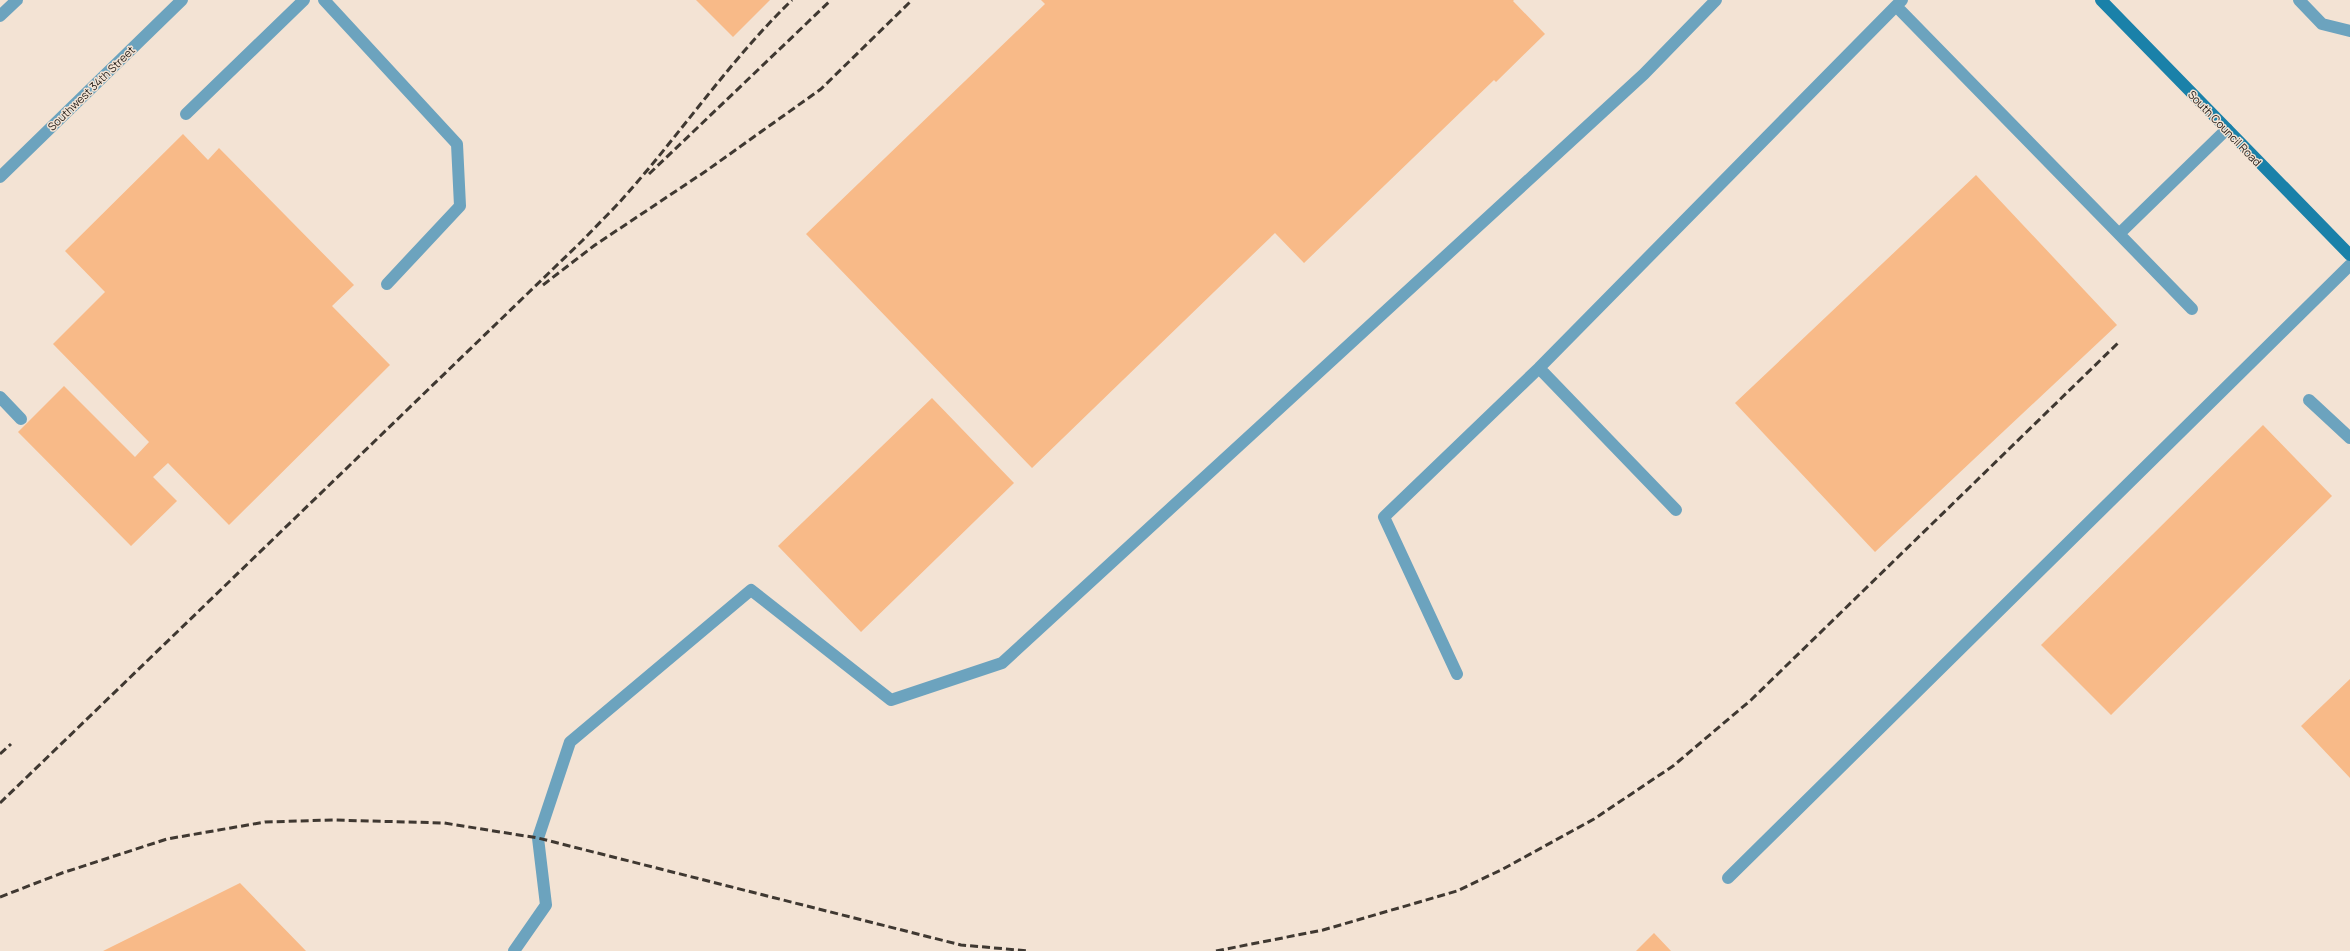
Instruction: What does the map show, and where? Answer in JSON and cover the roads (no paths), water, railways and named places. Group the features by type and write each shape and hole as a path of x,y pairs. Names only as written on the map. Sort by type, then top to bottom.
{"main road":[{"name":"South Council Road","path":"2101,0 2350,256"}],"street":[{"path":"0,16 17,0"},
{"name":"Southwest 34th Street","path":"0,177 182,0"},
{"path":"186,114 304,0"},
{"path":"324,0 457,144 460,206 387,284"},
{"path":"514,951 546,905 538,838 570,742 751,590 891,700 1002,664 1644,74 1716,0"},
{"path":"2299,0 2322,24 2350,31"},
{"path":"1457,674 1384,517 1539,368 1899,3 2192,309"},
{"path":"2119,234 2227,129"},
{"path":"1728,878 2350,265"},
{"path":"1539,368 1676,510"},
{"path":"0,397 21,419"},
{"path":"2309,400 2350,438"}],"railway":[{"path":"0,803 583,240 646,172 748,47 792,0"},
{"path":"649,174 831,0"},
{"path":"543,285 595,245 706,171 821,89 912,0"},
{"path":"1216,951 1323,930 1457,891 1503,869 1594,819 1673,766 1751,700 2119,342"},
{"path":"0,754 11,744"},
{"path":"0,897 62,873 167,839 265,822 333,820 444,823 538,838 961,945 1029,951"}]}
